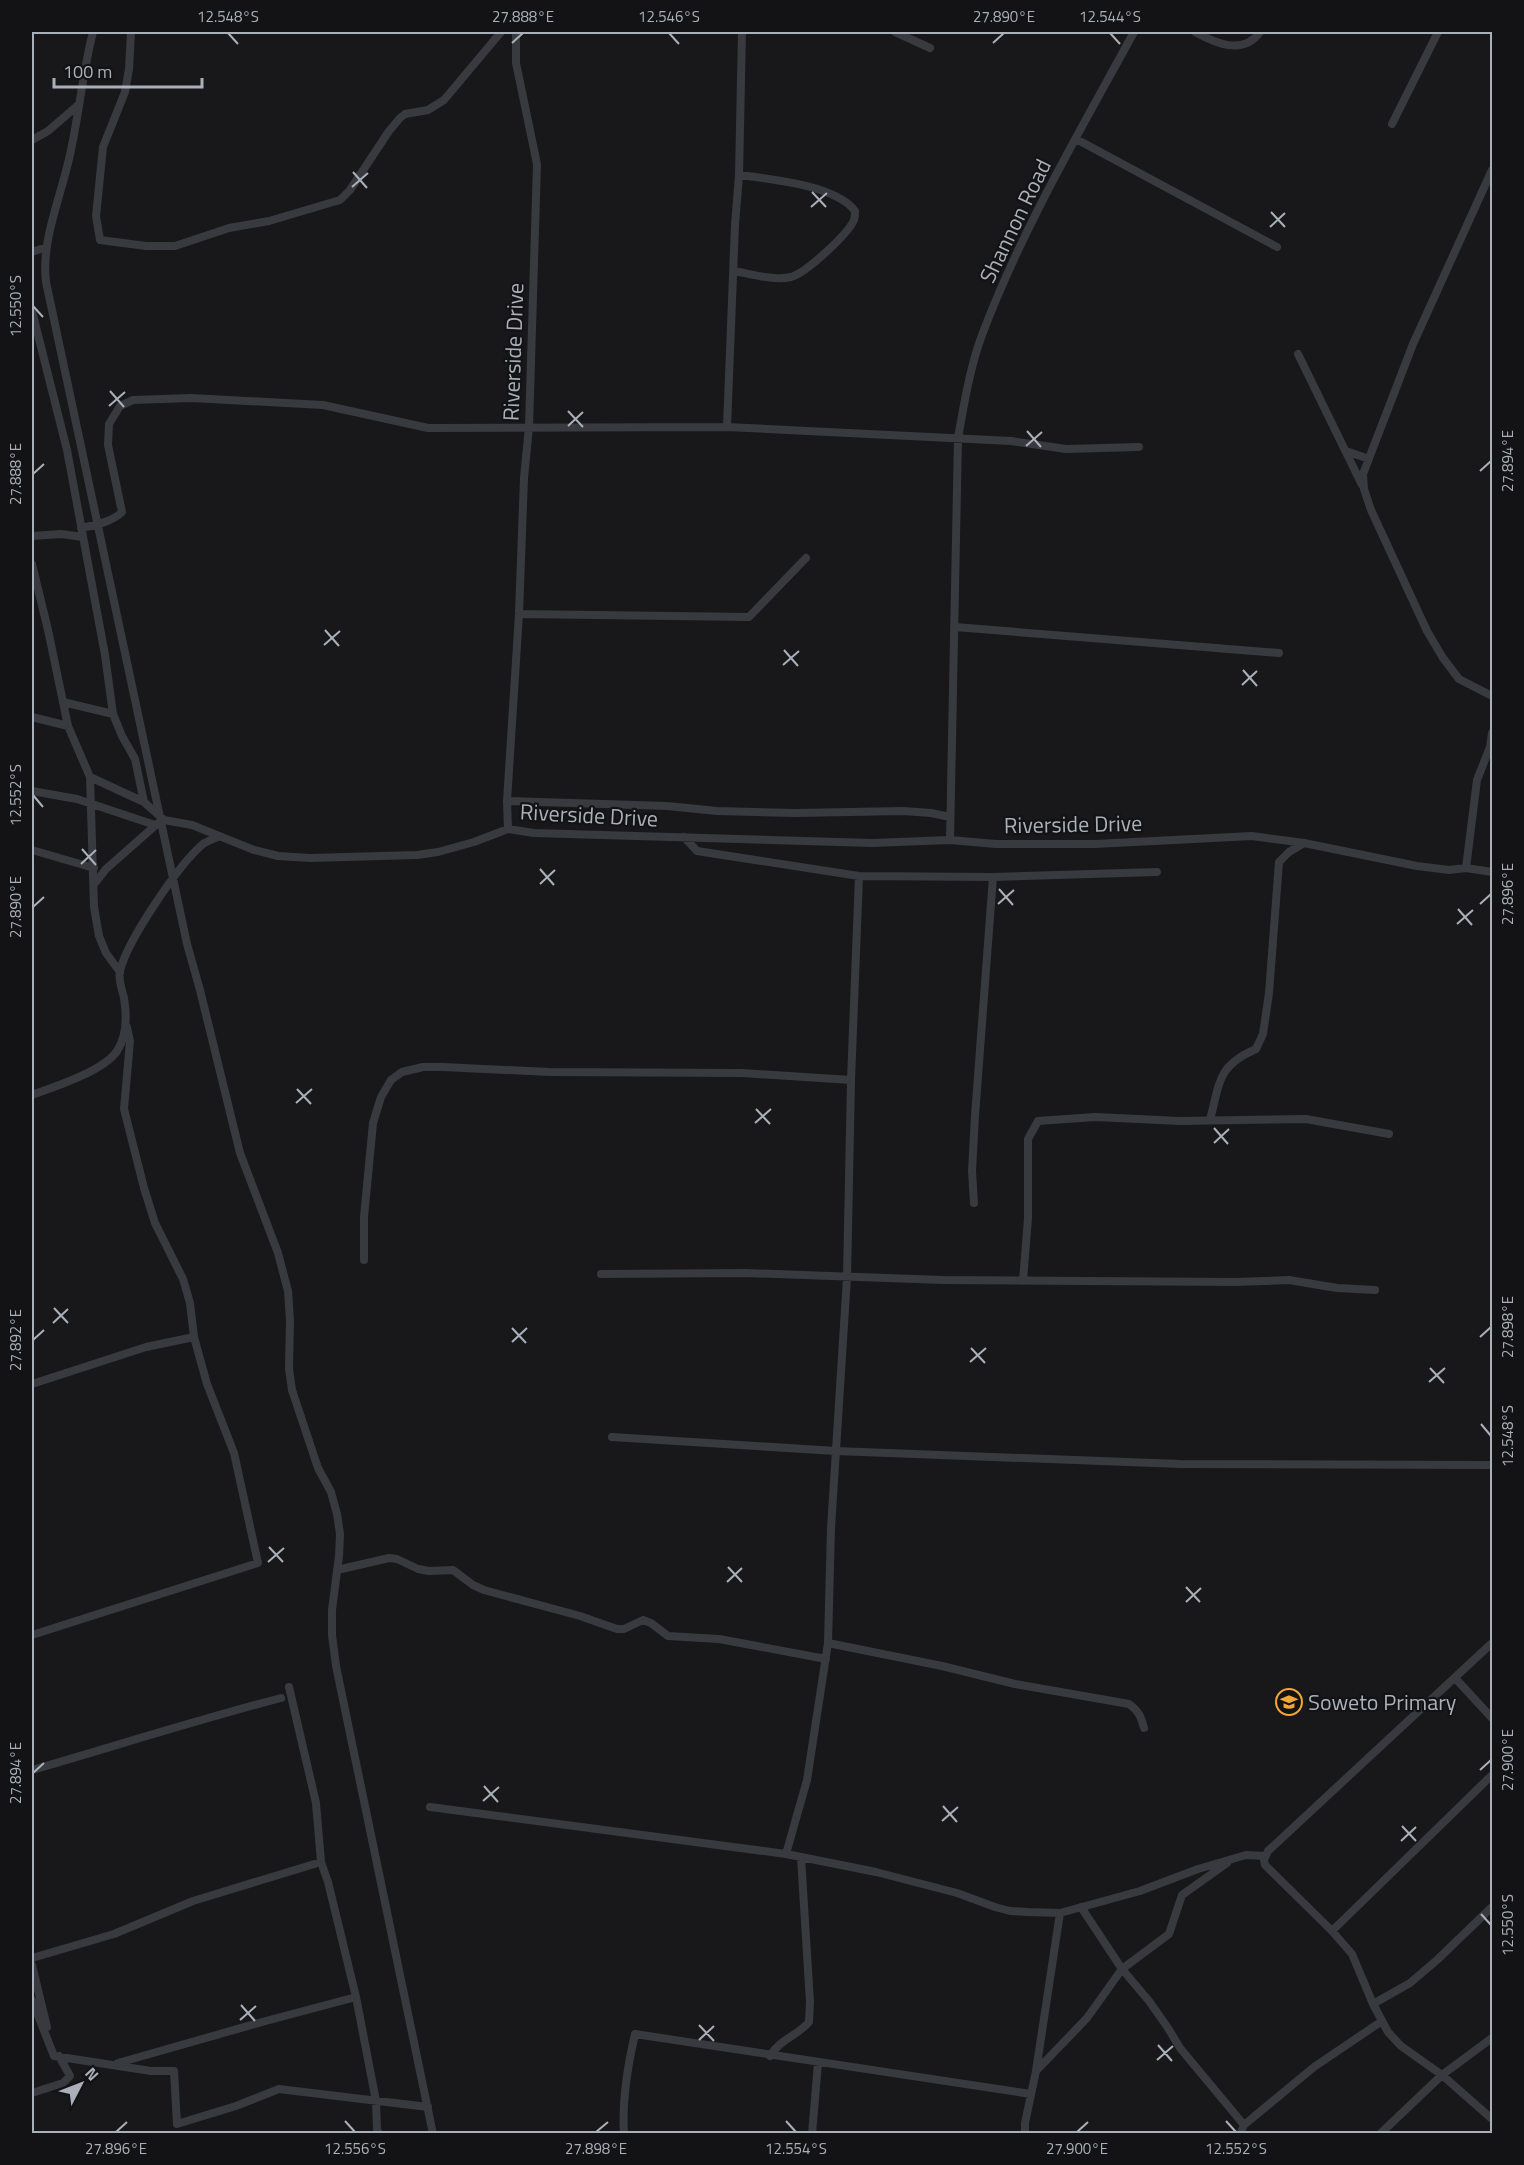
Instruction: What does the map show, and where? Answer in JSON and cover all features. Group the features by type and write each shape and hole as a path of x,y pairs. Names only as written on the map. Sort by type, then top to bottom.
{"street":[{"path":"93,32 69,157 46,248 46,282 172,881 240,1153 275,1245 288,1291 290,1379 318,1468 331,1492 337,1514 340,1534 332,1627 336,1666 434,2133"},
{"path":"131,32 125,92 103,147 96,216 100,240 146,246 175,246 229,228 269,221 340,200 350,190 400,118 405,114 428,110 444,100 501,32"},
{"name":"Riverside Drive","path":"516,32 516,63 537,164 529,427 524,478 519,614 507,801 508,829 534,833 872,843 950,840 996,844 1095,844 1252,836 1304,843 1417,866 1449,870 1466,868 1492,872"},
{"path":"727,427 739,175 742,32"},
{"path":"895,32 930,48"},
{"name":"Shannon Road","path":"950,840 958,438 982,337 1017,253 1134,32"},
{"path":"1195,32 1218,44 1236,46 1247,43 1260,32"},
{"path":"1392,124 1438,32"},
{"path":"32,140 48,131 77,106"},
{"path":"1076,139 1277,247"},
{"path":"1364,489 1364,474 1369,459 1413,344 1492,170"},
{"path":"734,271 770,277 791,277 812,266 837,241 854,220 855,211 850,203 810,187 739,175"},
{"path":"32,252 46,248"},
{"path":"32,311 49,386 63,433 105,655 113,714 135,759 144,802 158,821"},
{"path":"1298,354 1364,489 1371,510 1427,631 1459,679 1492,696"},
{"path":"81,528 117,516 122,510 108,445 109,424 120,406 133,400 191,398 323,405 428,428 727,427 1011,441 1066,449 1139,447"},
{"path":"1346,452 1369,459"},
{"path":"32,536 61,534 82,537"},
{"path":"519,614 749,617 806,558"},
{"path":"32,564 68,726 90,777 94,907 99,936 106,953 120,972"},
{"path":"955,627 1279,653"},
{"path":"63,702 113,714"},
{"path":"32,717 68,726"},
{"path":"1466,868 1477,780 1490,747 1492,733"},
{"path":"90,777 144,802"},
{"path":"32,792 77,799 158,821 192,825 254,850 278,856 398,857 438,852 508,829"},
{"path":"507,801 667,806 727,812 903,811 950,817"},
{"path":"95,883 106,869 158,821"},
{"path":"32,1635 258,1563 234,1453 207,1384 194,1337 190,1303 183,1279 155,1223 124,1109 130,1041 120,972 130,945 172,881 205,842 219,836"},
{"path":"684,837 697,851 859,876 993,877 1157,872"},
{"path":"1210,1120 1224,1071 1238,1057 1256,1049 1263,1034 1269,993 1280,862 1289,852 1304,843"},
{"path":"32,850 94,868"},
{"path":"786,1854 807,1780 828,1643 830,1563 847,1278 851,1080 859,876"},
{"path":"974,1203 972,1171 975,1116 993,877"},
{"path":"32,1095 65,1083 109,1059 117,1051 127,1027"},
{"path":"363,1260 364,1217 373,1124 381,1097 391,1080 402,1072 423,1067 443,1067 549,1072 742,1073 851,1080"},
{"path":"1023,1281 1028,1218 1028,1139 1038,1121 1095,1117 1210,1120 1306,1119 1389,1134"},
{"path":"601,1274 746,1273 847,1278 1023,1281 1289,1280 1337,1288 1375,1290"},
{"path":"32,1384 146,1347 194,1337"},
{"path":"612,1437 836,1451 1180,1464 1492,1466"},
{"path":"337,1570 389,1558 398,1559 418,1569 453,1570 484,1590 580,1616 617,1629 624,1629 643,1620 668,1636 719,1639 826,1659"},
{"path":"828,1643 942,1666 1015,1684 1129,1704 1142,1717 1144,1728"},
{"path":"1492,1643 1265,1856 1265,1865 1346,1946 1358,1963 1382,2021 1401,2046 1442,2075 1492,2119"},
{"path":"1455,1678 1492,1718"},
{"path":"289,1687 316,1803 321,1862 357,1997 376,2102 377,2129 380,2133"},
{"path":"32,1770 203,1718 281,1698"},
{"path":"1332,1931 1492,1775"},
{"path":"430,1807 786,1854 927,1885 1010,1911 1060,1913 1140,1891 1233,1858 1246,1855 1265,1856"},
{"path":"770,2056 780,2042 803,2030 809,2022 810,2002 801,1857"},
{"path":"1036,2071 1087,2018 1122,1969 1169,1934 1182,1895 1233,1858"},
{"path":"32,1958 114,1934 193,1901 321,1862"},
{"path":"1081,1907 1122,1969 1149,2001 1196,2069 1244,2125"},
{"path":"1374,2004 1410,1983 1492,1907"},
{"path":"1025,2133 1060,1913"},
{"path":"32,1965 56,2056"},
{"path":"114,2064 357,1997"},
{"path":"32,2000 56,2056 70,2076 63,2083 32,2093"},
{"path":"1240,2133 1244,2125 1314,2067 1382,2021"},
{"path":"624,2133 629,2058 635,2034 1031,2094"},
{"path":"1380,2133 1442,2075 1492,2038"},
{"path":"56,2056 151,2071 174,2071 177,2124 236,2106 279,2089 428,2107"},
{"path":"812,2133 818,2063"}],"place":[{"name":"Soweto Primary","path":"1289,1702"}]}
